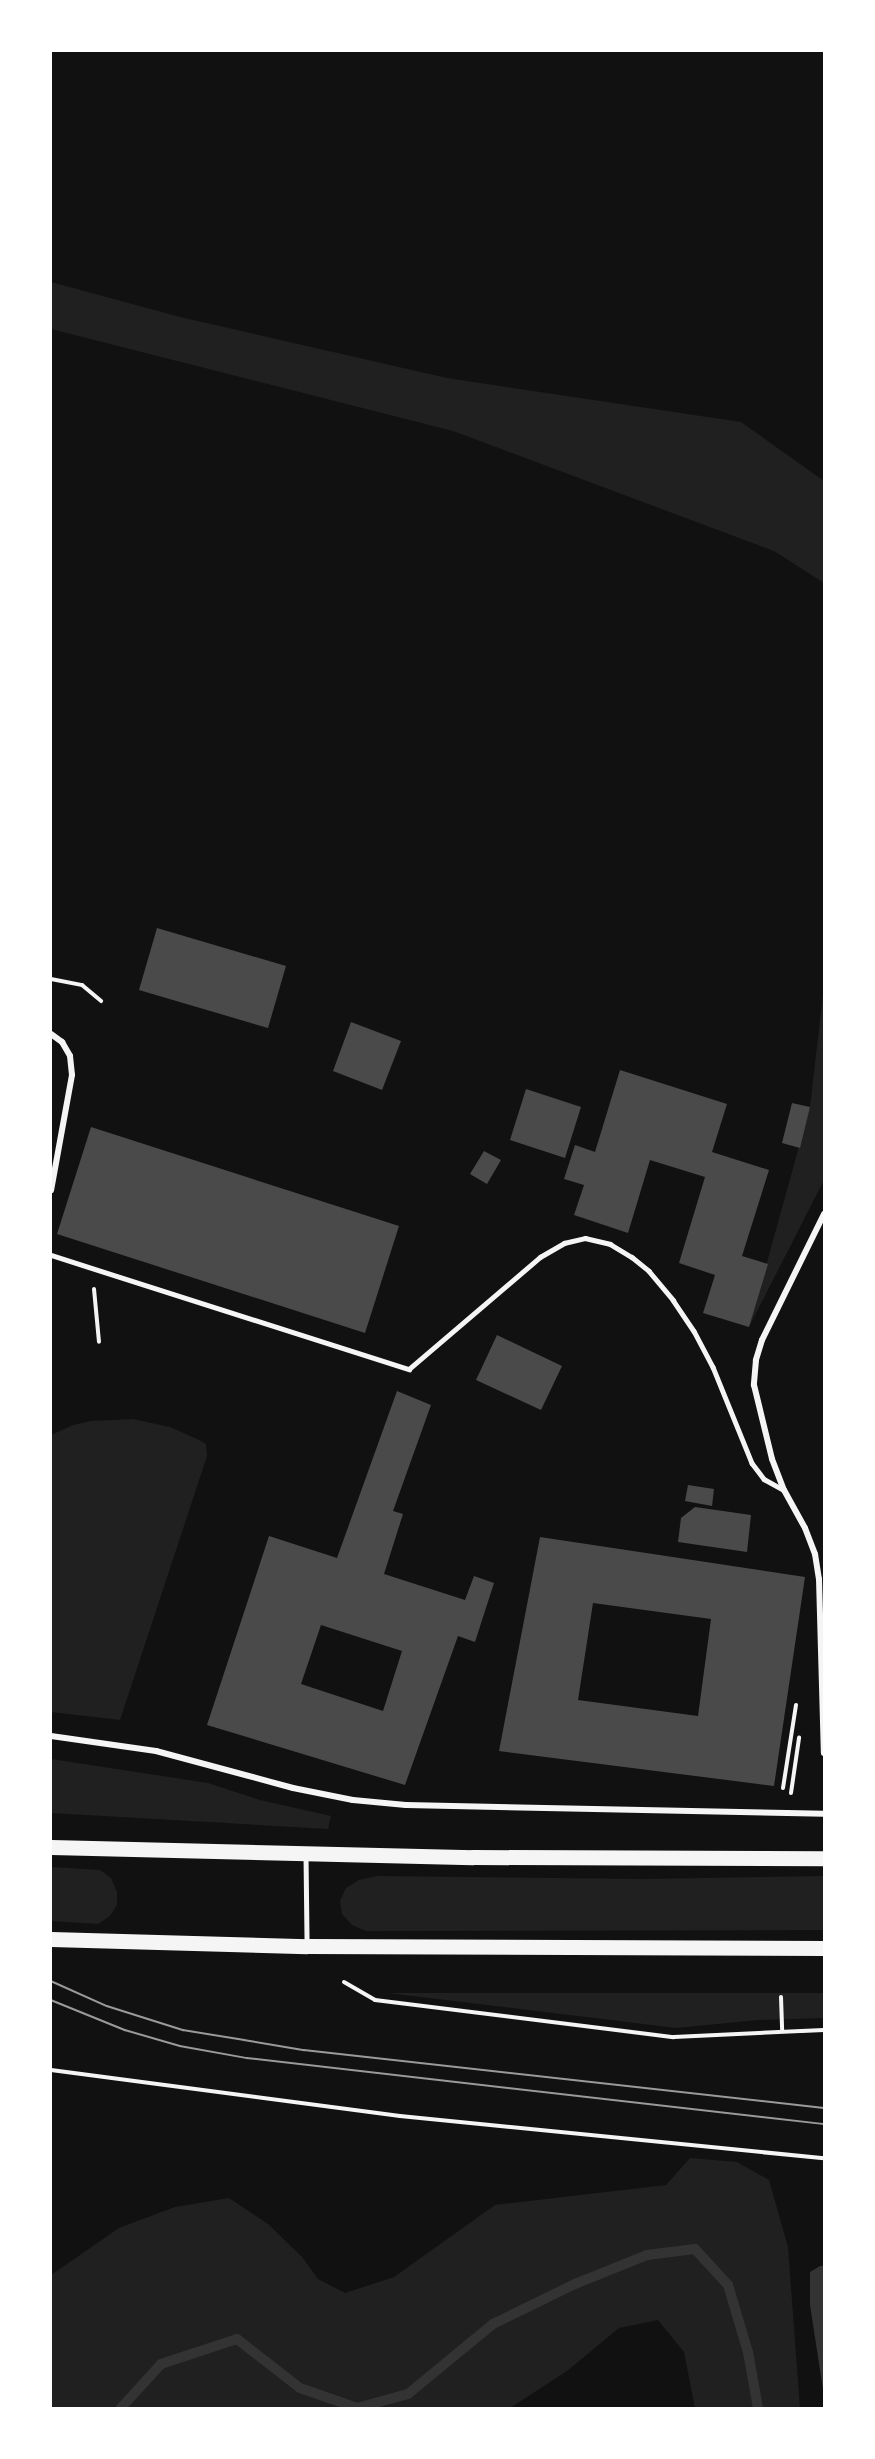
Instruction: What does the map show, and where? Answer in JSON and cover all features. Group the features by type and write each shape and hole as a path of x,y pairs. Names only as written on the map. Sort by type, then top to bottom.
{"main road":[{"path":"51,1847 602,1859 824,1858"},
{"path":"51,1939 307,1946 824,1948"}],"street":[{"path":"51,1034 62,1042 70,1056 72,1075 51,1190"},
{"path":"824,1214 762,1340 756,1360 754,1385 760,1413 784,1490 805,1528 815,1554 819,1579 824,1753"},
{"path":"51,1736 156,1751 293,1788 353,1800 406,1805 824,1814"}],"lane":[{"path":"51,1255 409,1369 540,1257 564,1243 585,1238 610,1244 632,1257 649,1271 674,1300 713,1367 752,1463 764,1479 784,1490"},
{"path":"306,1853 307,1946"}],"path":[{"path":"51,979 82,985 100,1001"},
{"path":"99,1342 93,1293 101,1271"},
{"path":"783,1788 796,1705"},
{"path":"801,1729 791,1796 802,1796"},
{"path":"344,1982 375,2000 674,2037 824,2030"},
{"path":"781,1997 782,2031"},
{"path":"51,2070 400,2116 824,2158"}],"shaded area":[{"path":"51,282 180,317 447,378 741,422 824,481 824,583 774,551 453,431 51,329"},
{"path":"824,986 824,1180 749,1327 810,1107"},
{"path":"133,1419 170,1427 199,1440 206,1444 207,1456 120,1720 51,1712 51,1435 73,1425 91,1421"},
{"path":"51,1759 208,1783 260,1800 331,1816 328,1829 51,1813"},
{"path":"51,1867 100,1870 111,1878 117,1892 117,1905 110,1916 98,1924 51,1921"},
{"path":"377,1876 643,1879 824,1876 824,1930 366,1931 352,1925 342,1914 340,1901 346,1888 359,1880"},
{"path":"388,1993 824,1993 824,2018 758,2020 676,2028"},
{"path":"690,2158 737,2162 769,2180 788,2247 800,2408 695,2408 684,2352 658,2320 619,2328 567,2371 510,2408 51,2408 51,2275 119,2228 175,2207 229,2198 268,2224 302,2257 318,2279 345,2293 394,2277 495,2205 666,2185"},
{"path":"824,2266 824,2396 810,2305 810,2272"}],"building":[{"path":"157,928 286,966 268,1028 139,990"},
{"path":"351,1022 401,1041 382,1090 333,1071"},
{"path":"620,1070 727,1104 712,1152 769,1170 742,1256 768,1264 749,1327 703,1313 715,1275 679,1263 705,1177 650,1160 628,1233 574,1215 584,1185 564,1179 575,1145 595,1152"},
{"path":"526,1089 581,1107 565,1158 510,1140"},
{"path":"792,1103 810,1107 800,1148 782,1143"},
{"path":"91,1127 399,1226 365,1333 57,1234"},
{"path":"484,1151 501,1160 487,1184 470,1174"},
{"path":"497,1335 562,1366 541,1410 476,1380"},
{"path":"397,1391 431,1405 393,1511 403,1514 384,1574 465,1600 474,1576 494,1583 475,1642 458,1636 405,1785 207,1725 269,1536 337,1558","holes":["321,1625 402,1651 383,1711 301,1684"]},
{"path":"688,1485 714,1489 712,1506 685,1501"},
{"path":"695,1507 751,1515 747,1552 678,1542 681,1518"},
{"path":"540,1537 805,1577 774,1786 499,1751","holes":["593,1603 711,1619 698,1716 578,1700"]}],"waterway":[{"path":"121,2408 161,2364 237,2339 300,2388 357,2408 408,2394 493,2324 575,2284 647,2255 695,2249 728,2285 748,2352 758,2408"}],"tram line":[{"path":"51,1981 107,2006 183,2030 304,2050 824,2108"},
{"path":"51,2000 125,2030 180,2046 247,2058 824,2124"}]}
